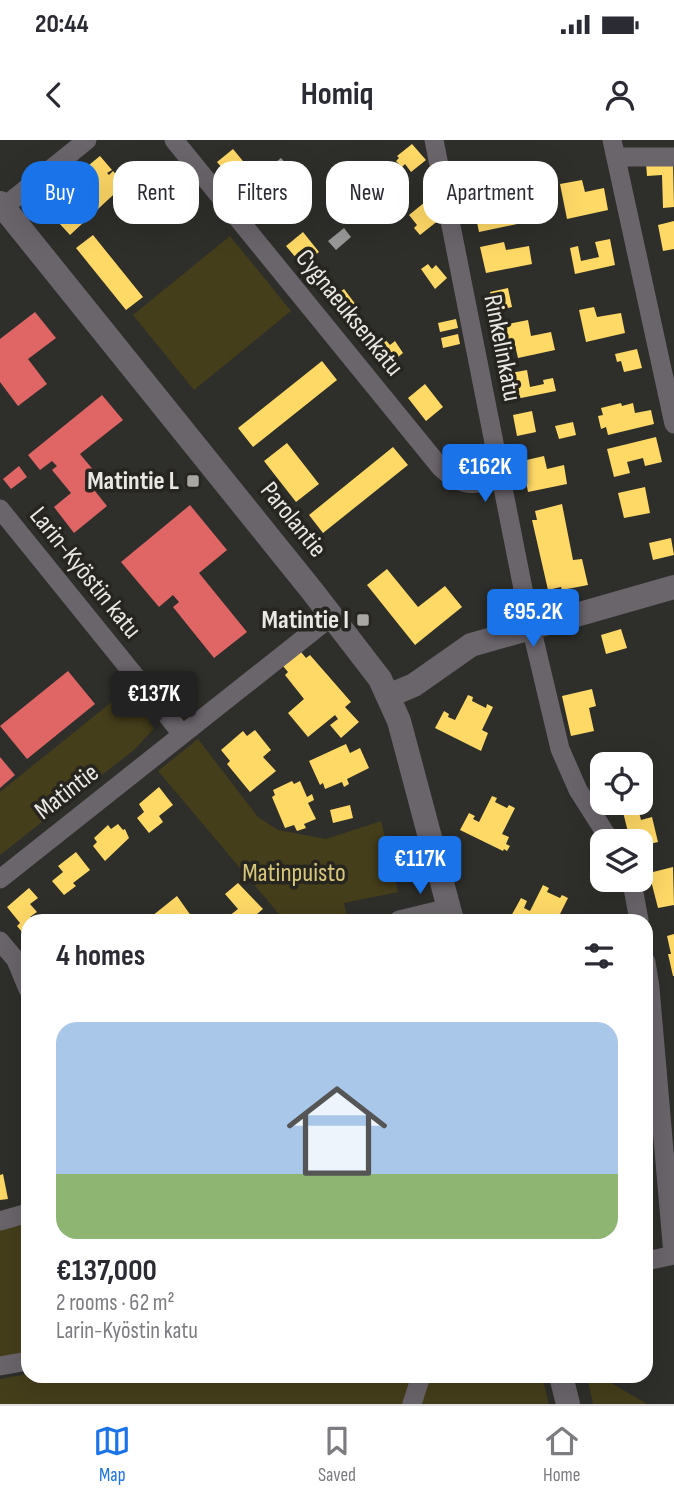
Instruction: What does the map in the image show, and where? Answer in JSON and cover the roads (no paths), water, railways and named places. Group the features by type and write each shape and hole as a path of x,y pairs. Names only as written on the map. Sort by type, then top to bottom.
{"main road":[{"name":"Parolantie","path":"1,207 373,670 399,720 451,914"},
{"path":"388,696 414,685 471,645 674,587"},
{"path":"563,1383 568,1404"}],"street":[{"path":"1,207 87,140"},
{"name":"Cygnaeuksenkatu","path":"174,140 441,468 454,480 472,484 501,480"},
{"name":"Rinkelinkatu","path":"434,140 531,626 560,750 578,790 603,829"},
{"path":"674,157 614,148 674,424"},
{"name":"Larin-Kyöstin katu","path":"0,509 183,734"},
{"name":"Matintie","path":"0,879 332,616"},
{"path":"634,892 638,914"},
{"path":"0,941 21,963"},
{"path":"653,1021 674,1255 653,1260"},
{"path":"0,1221 21,1215"},
{"path":"0,1366 21,1362"},
{"path":"412,1404 419,1383"}],"place":[{"name":"Matintie L","path":"193,481"},
{"name":"Matintie I","path":"363,620"}],"park label":[{"name":"Matinpuisto","path":"294,873"}]}
